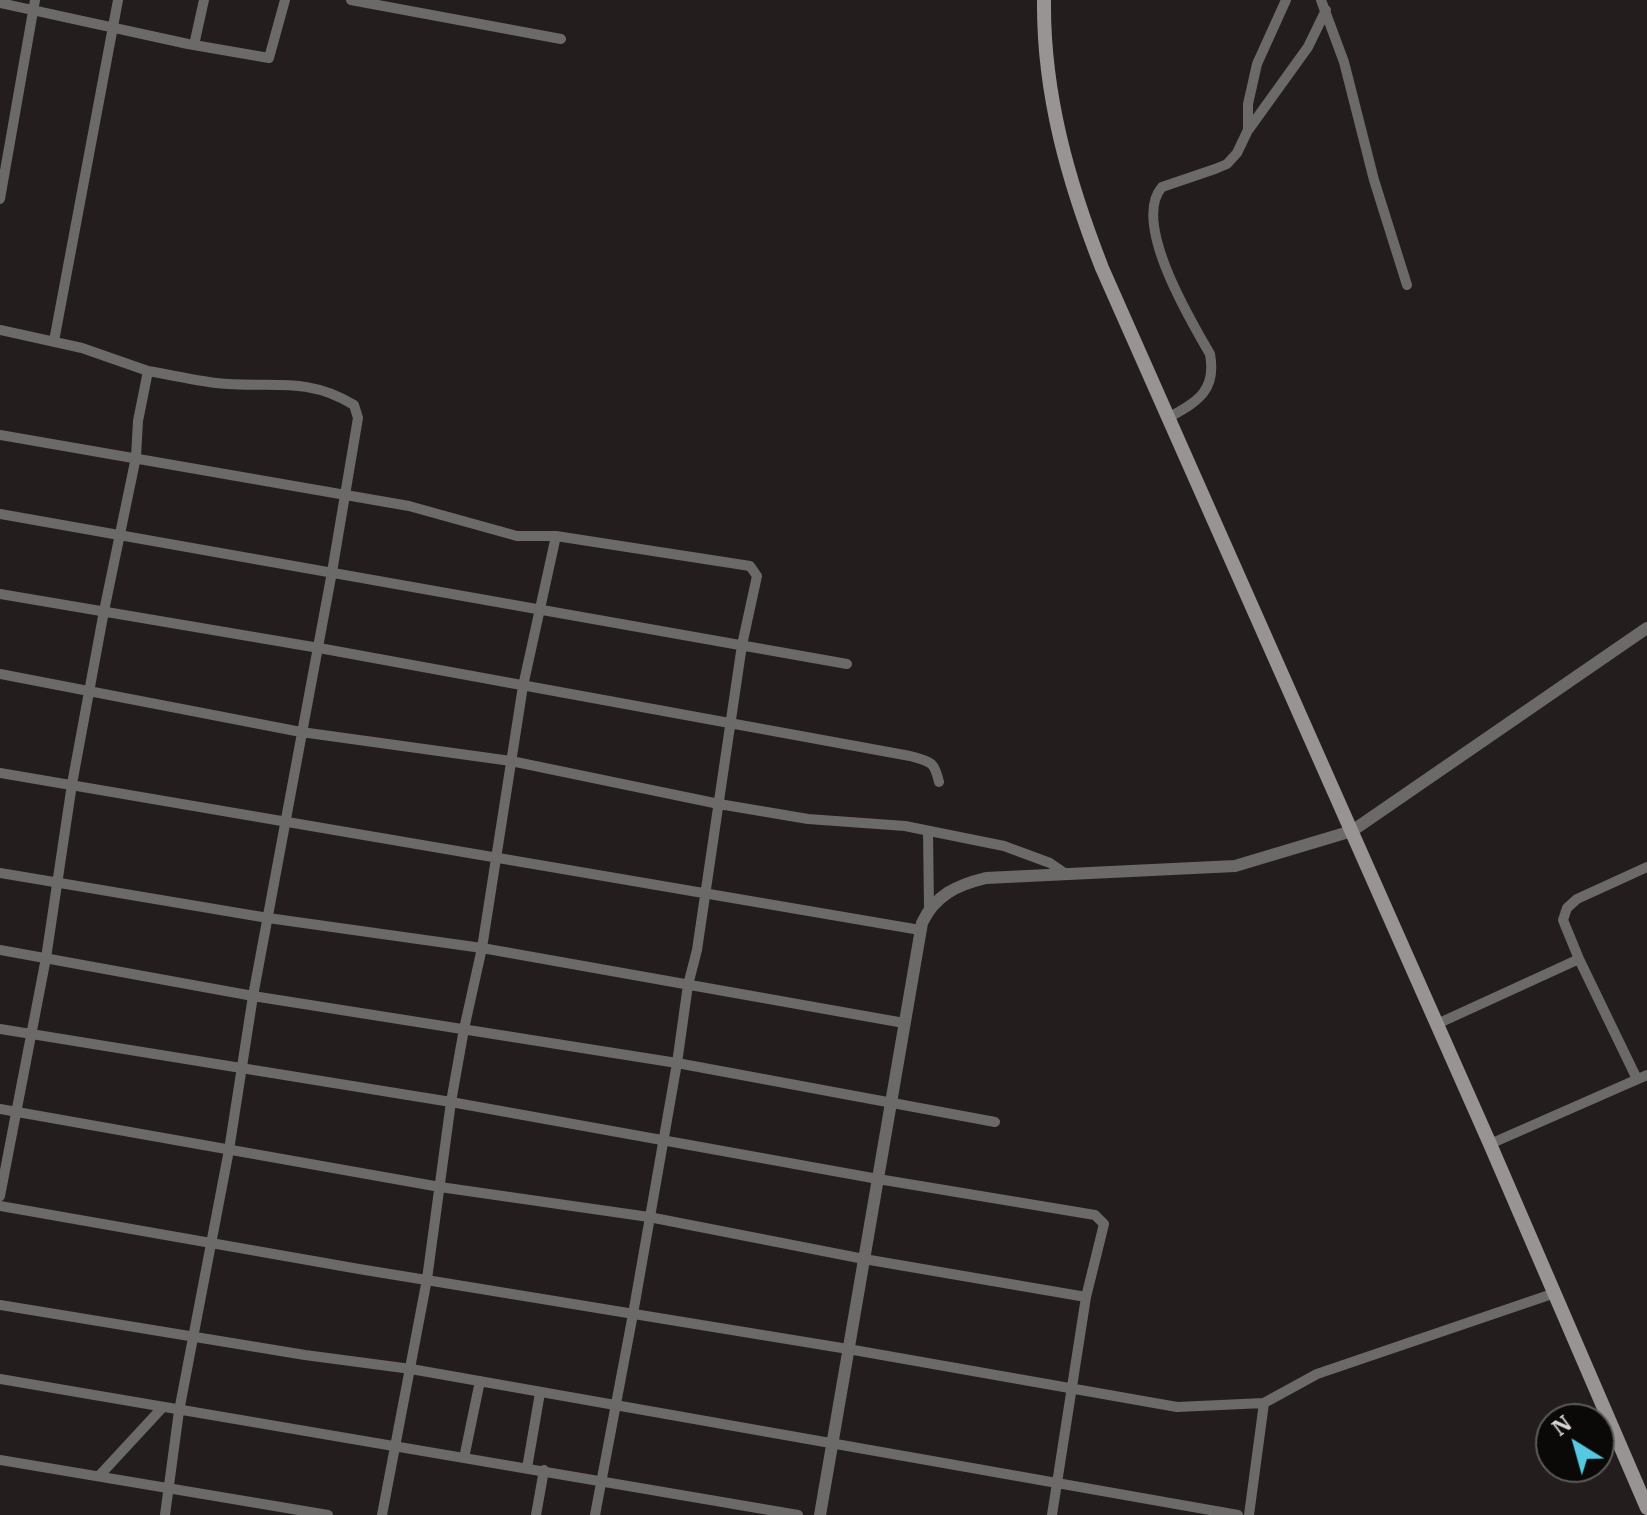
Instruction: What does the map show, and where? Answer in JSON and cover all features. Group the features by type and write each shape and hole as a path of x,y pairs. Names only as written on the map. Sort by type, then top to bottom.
{"main road":[{"path":"1044,0 1052,107 1067,168 1102,268 1490,1144 1647,1508"}],"street":[{"path":"54,341 118,0"},
{"path":"194,45 204,0"},
{"path":"0,3 34,5 194,45 269,58 285,0"},
{"path":"351,0 561,39"},
{"path":"1248,130 1248,104 1257,64 1286,0"},
{"path":"0,199 5,144 34,5"},
{"path":"1168,418 1199,400 1208,384 1212,365 1210,354 1167,274 1155,228 1154,200 1162,187 1227,164 1237,153 1248,130 1308,47 1324,5"},
{"path":"1324,5 1344,62 1374,180 1407,285"},
{"path":"0,330 82,348 148,371 218,383 299,384 354,405 358,418 319,648 253,996 229,1150 179,1411 165,1515"},
{"path":"0,1196 46,958 72,784 136,457 138,421 148,371"},
{"path":"0,435 409,506 517,536 556,536 750,566 757,576 742,645 697,950 688,985 633,1314 595,1515"},
{"path":"0,514 847,664"},
{"path":"382,1515 427,1279 451,1102 482,948 523,686 556,536"},
{"path":"0,594 319,648 930,761 939,782"},
{"path":"820,1515 920,930 929,908 942,895 963,884 986,878 1235,866 1352,831 1647,628"},
{"path":"0,674 301,732 511,761 808,819 905,826 1004,846 1050,863 1066,874"},
{"path":"0,773 920,930"},
{"path":"928,831 929,908"},
{"path":"1490,1144 1642,1077 1579,959 1563,920 1567,908 1584,894 1647,867"},
{"path":"0,873 268,918 482,948 904,1023"},
{"path":"0,950 253,996 677,1063 995,1122"},
{"path":"1437,1024 1579,959"},
{"path":"0,1029 451,1102 1095,1215 1104,1224 1086,1297 1052,1515"},
{"path":"0,1109 440,1187 649,1217 864,1259 1086,1297"},
{"path":"0,1206 1177,1407 1264,1403 1317,1374 1555,1293"},
{"path":"0,1305 411,1369 1238,1515"},
{"path":"0,1379 798,1515"},
{"path":"464,1458 480,1381"},
{"path":"527,1468 540,1393"},
{"path":"1249,1515 1264,1403"},
{"path":"99,1476 162,1408"},
{"path":"0,1460 328,1515"},
{"path":"536,1515 544,1470"}]}
